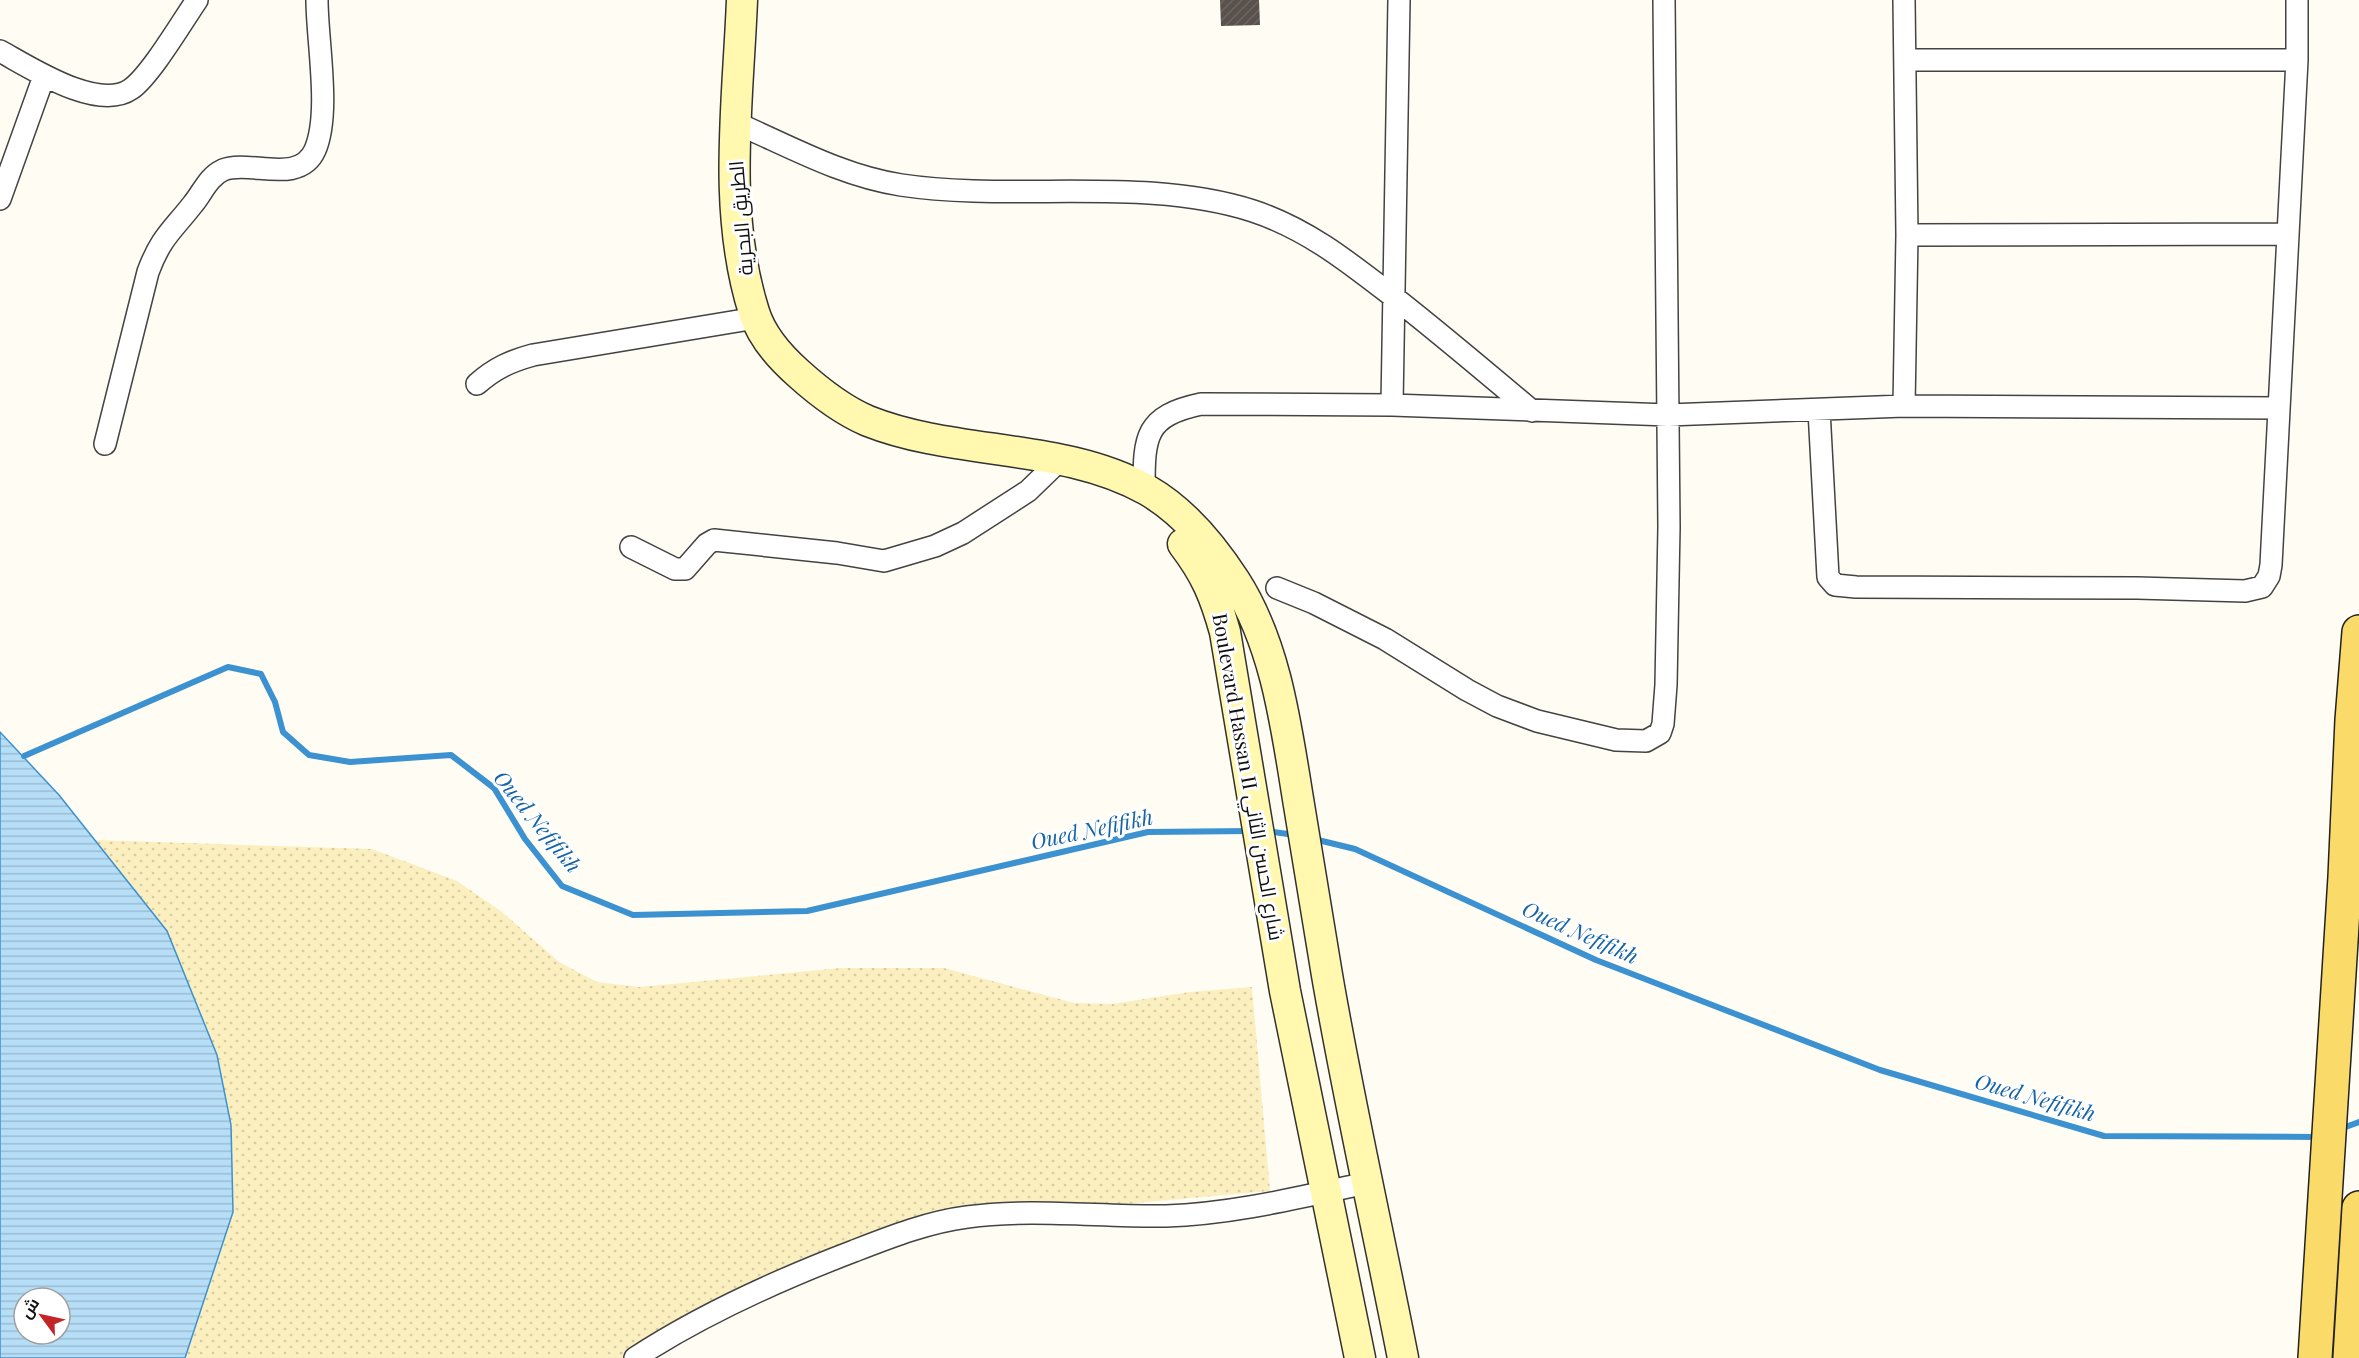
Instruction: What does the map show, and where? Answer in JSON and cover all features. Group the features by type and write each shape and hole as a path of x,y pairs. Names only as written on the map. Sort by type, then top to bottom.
{"main road":[{"name":"الطريق البحرية","path":"742,0 734,181 739,243 756,318 770,341 792,367 837,404 864,419 889,428 971,447 1059,461 1107,472 1144,489"},
{"name":"Boulevard Hassan II شارع الحسن الثاني","path":"1144,489 1202,568 1216,602 1224,632 1285,991 1360,1358"},
{"name":"Boulevard Hassan II شارع الحسن الثاني","path":"1144,489 1180,515 1207,544 1233,578 1250,607 1262,635 1276,684 1290,751 1328,981 1403,1358"},
{"path":"2315,1358 2359,632"},
{"path":"2350,1358 2359,1208"}],"street":[{"path":"0,51 44,76 98,96 107,97 126,93 140,82 197,0"},
{"path":"105,444 148,272 165,235 194,204 210,179 224,170 288,169 305,162 314,152 321,134 322,110 317,0"},
{"path":"1392,405 1399,0"},
{"path":"1277,588 1314,603 1385,639 1497,706 1537,721 1591,735 1633,742 1646,741 1660,733 1663,724 1667,673 1668,415 1664,0"},
{"path":"1904,0 1906,236 1904,406"},
{"path":"1819,410 1828,577 1835,585 2245,591 2262,587 2270,576 2297,60 2297,0"},
{"path":"1905,60 2297,60"},
{"path":"0,199 44,76"},
{"path":"736,123 849,172 899,184 984,192 1070,191 1153,194 1229,204 1276,219 1302,231 1339,254 1456,346 1532,411"},
{"path":"1906,236 2288,234"},
{"path":"477,384 506,363 533,354 756,318"},
{"path":"1144,489 1144,456 1149,434 1162,417 1178,409 1201,404 1392,405 1668,415 1904,406 2279,408"},
{"path":"631,547 675,569 685,569 707,544 714,540 837,553 884,561 935,546 963,533 1028,491 1059,461"},
{"path":"635,1358 660,1351 730,1303 876,1242 942,1222 964,1217 1030,1212 1169,1216 1241,1209 1367,1183"}],"sand":[{"path":"95,840 372,849 457,881 502,912 559,962 597,982 639,987 841,968 944,968 1074,1003 1112,1004 1190,992 1252,987 1270,1191 892,1225 704,1312 635,1358 185,1358 233,1212 231,1125 217,1055"}],"water":[{"path":"0,732 59,795 167,931 217,1055 231,1125 233,1212 185,1358 0,1358"}],"building":[{"path":"1220,0 1259,0 1260,25 1221,26"}],"waterway":[{"name":"Oued Nefifikh","path":"24,756 228,667 261,674 275,702 283,732 309,755 350,762 451,755 494,788 525,839 562,886 633,915 807,911 1148,832 1251,831"},
{"name":"Oued Nefifikh","path":"1267,831 1295,835"},
{"name":"Oued Nefifikh","path":"1314,839 1355,849 1596,960 1880,1070 2104,1136 2319,1137"},
{"name":"Oued Nefifikh","path":"2340,1129 2359,1122"}]}
